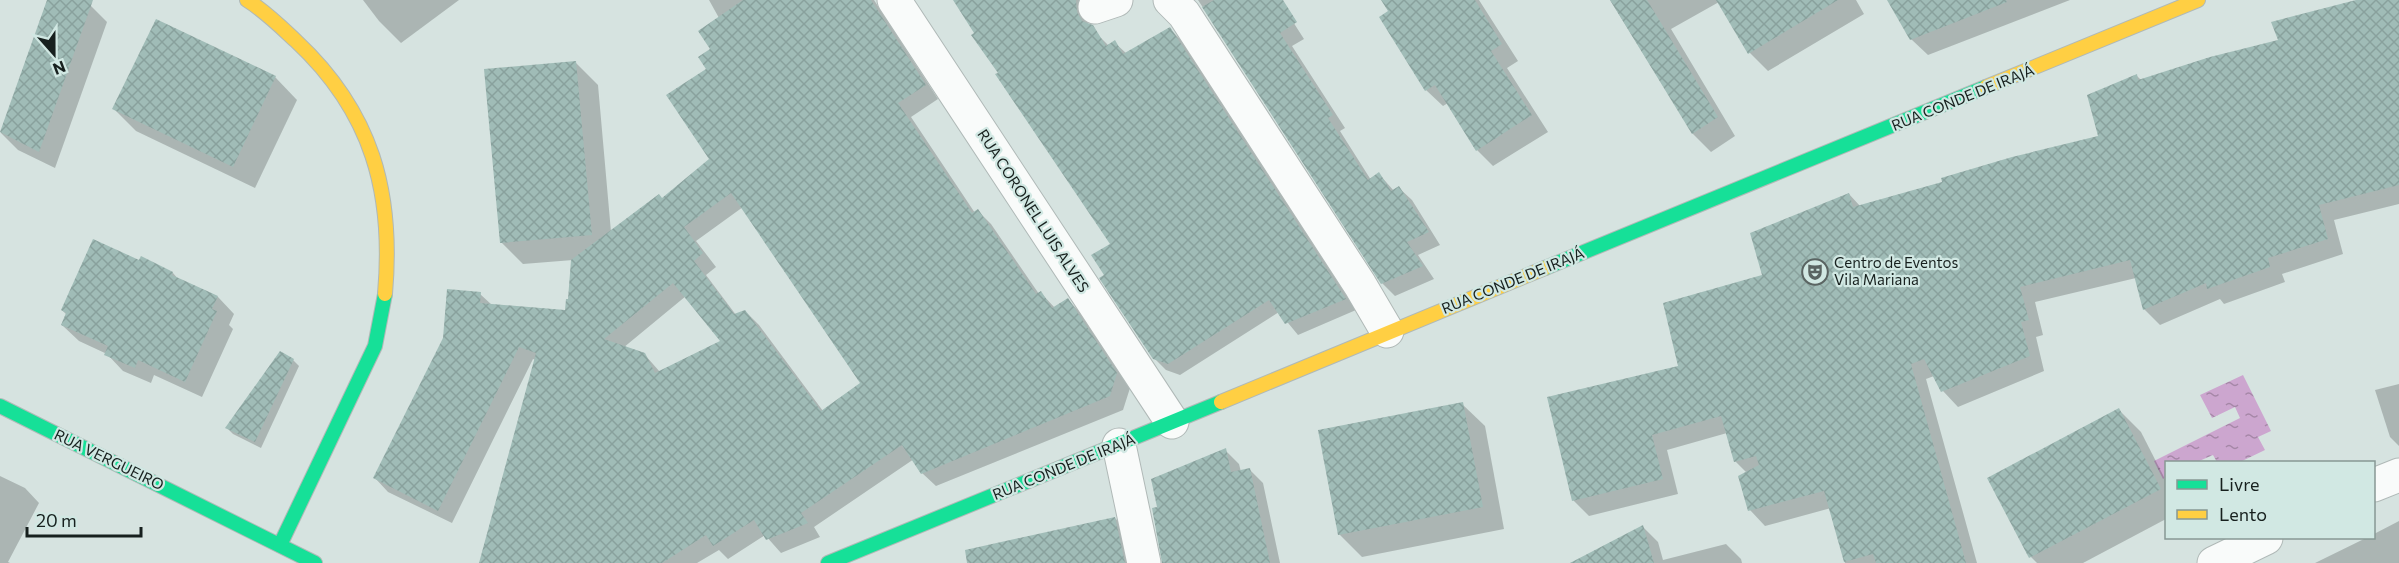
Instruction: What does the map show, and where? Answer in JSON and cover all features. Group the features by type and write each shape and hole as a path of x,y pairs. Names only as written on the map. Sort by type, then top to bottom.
{"street":[{"path":"247,0 306,47 340,90 356,115 373,152 382,185 387,217 385,304 375,346 280,545"},
{"name":"RUA CORONEL LUIS ALVES","path":"894,0 1172,422"},
{"path":"1170,0 1191,24 1388,331"},
{"name":"RUA CONDE DE IRAJÁ","path":"828,563 2198,0"},
{"name":"RUA VERGUEIRO","path":"0,406 315,563"},
{"path":"1119,445 1144,563"},
{"path":"2375,484 2399,475"},
{"path":"2214,563 2262,539"}],"water":[{"path":"2243,375 2271,431 2258,437 2265,450 2242,461 2216,461 2213,455 2199,461 2165,461 2165,478 2163,479 2154,461 2240,418 2235,407 2212,418 2200,395"}],"building":[{"path":"47,0 93,0 39,152 0,132"},
{"path":"743,0 871,0 926,85 898,103 972,213 978,209 1036,294 1041,291 1052,308 1068,298 1117,373 1110,396 921,474 902,445 801,513 808,523 766,540 754,520 713,546 706,535 662,563 479,563 536,353 519,347 438,511 373,478 443,338 447,289 481,292 480,303 565,310 571,260 659,194 662,198 709,159 666,95 706,69 698,57 710,49 698,31","holes":["731,193 860,383 821,411 745,310 734,314 694,261 703,253 684,227","673,283 720,341 655,373 645,353 604,339"]},
{"path":"953,0 1076,0 1077,12 1082,21 1093,25 1106,46 1115,40 1123,54 1170,27 1346,299 1285,324 1269,300 1168,364 1153,359 1099,278 1104,275 1091,255 1110,244 995,74 998,73 971,35 974,33"},
{"path":"1214,0 1283,0 1297,22 1280,33 1333,115 1328,118 1368,180 1379,172 1391,191 1399,186 1429,232 1407,242 1423,266 1381,284 1202,7"},
{"path":"1381,0 1475,0 1502,44 1491,51 1532,115 1476,151 1435,85 1425,91 1379,17 1388,11"},
{"path":"1610,0 1647,0 1718,117 1692,134"},
{"path":"1716,0 1838,0 1748,54"},
{"path":"1887,0 2006,0 2007,2 1910,40"},
{"path":"2356,0 2399,0 2399,185 2319,205 2328,239 2268,258 2270,267 2207,289 2206,283 2143,310 2130,260 2020,287 2029,320 2021,322 2030,356 1941,392 1924,359 1911,364 1966,563 1876,563 1873,554 1844,562 1824,491 1748,511 1738,476 1759,465 1756,456 1734,462 1721,416 1652,435 1663,479 1572,501 1547,397 1678,366 1663,303 1762,275 1750,233 1849,193 1853,207 1942,182 1941,178 2012,157 2098,136 2087,95 2137,74 2138,80 2210,57 2278,40 2271,22"},
{"path":"156,19 276,76 233,167 112,109"},
{"path":"576,61 592,235 500,243 484,69"},
{"path":"93,239 139,260 141,256 173,272 172,275 218,296 212,309 217,311 185,382 138,360 135,368 104,355 108,346 61,325 66,313 61,310"},
{"path":"280,351 294,359 255,442 225,428"},
{"path":"1463,402 1483,507 1338,535 1318,430"},
{"path":"2119,408 2161,489 2029,558 1987,478"},
{"path":"1226,448 1231,472 1250,468 1270,563 1162,563 1152,508 1157,507 1151,479"},
{"path":"1115,517 1125,563 967,563 965,550"},
{"path":"1643,525 1654,563 1570,563"}],"traffic: fast":[{"path":"1545,268 1986,87"},
{"path":"280,545 375,346 385,294"},
{"path":"828,563 1221,402"},
{"path":"0,406 315,563"}],"traffic: slow":[{"path":"247,0 279,25 322,68 343,96 360,125 381,188 386,221 385,294"},
{"path":"1986,87 2198,0"},
{"path":"1221,402 1545,268"}],"place":[{"name":"Centro de Eventos Vila Mariana","path":"1815,272"}]}
